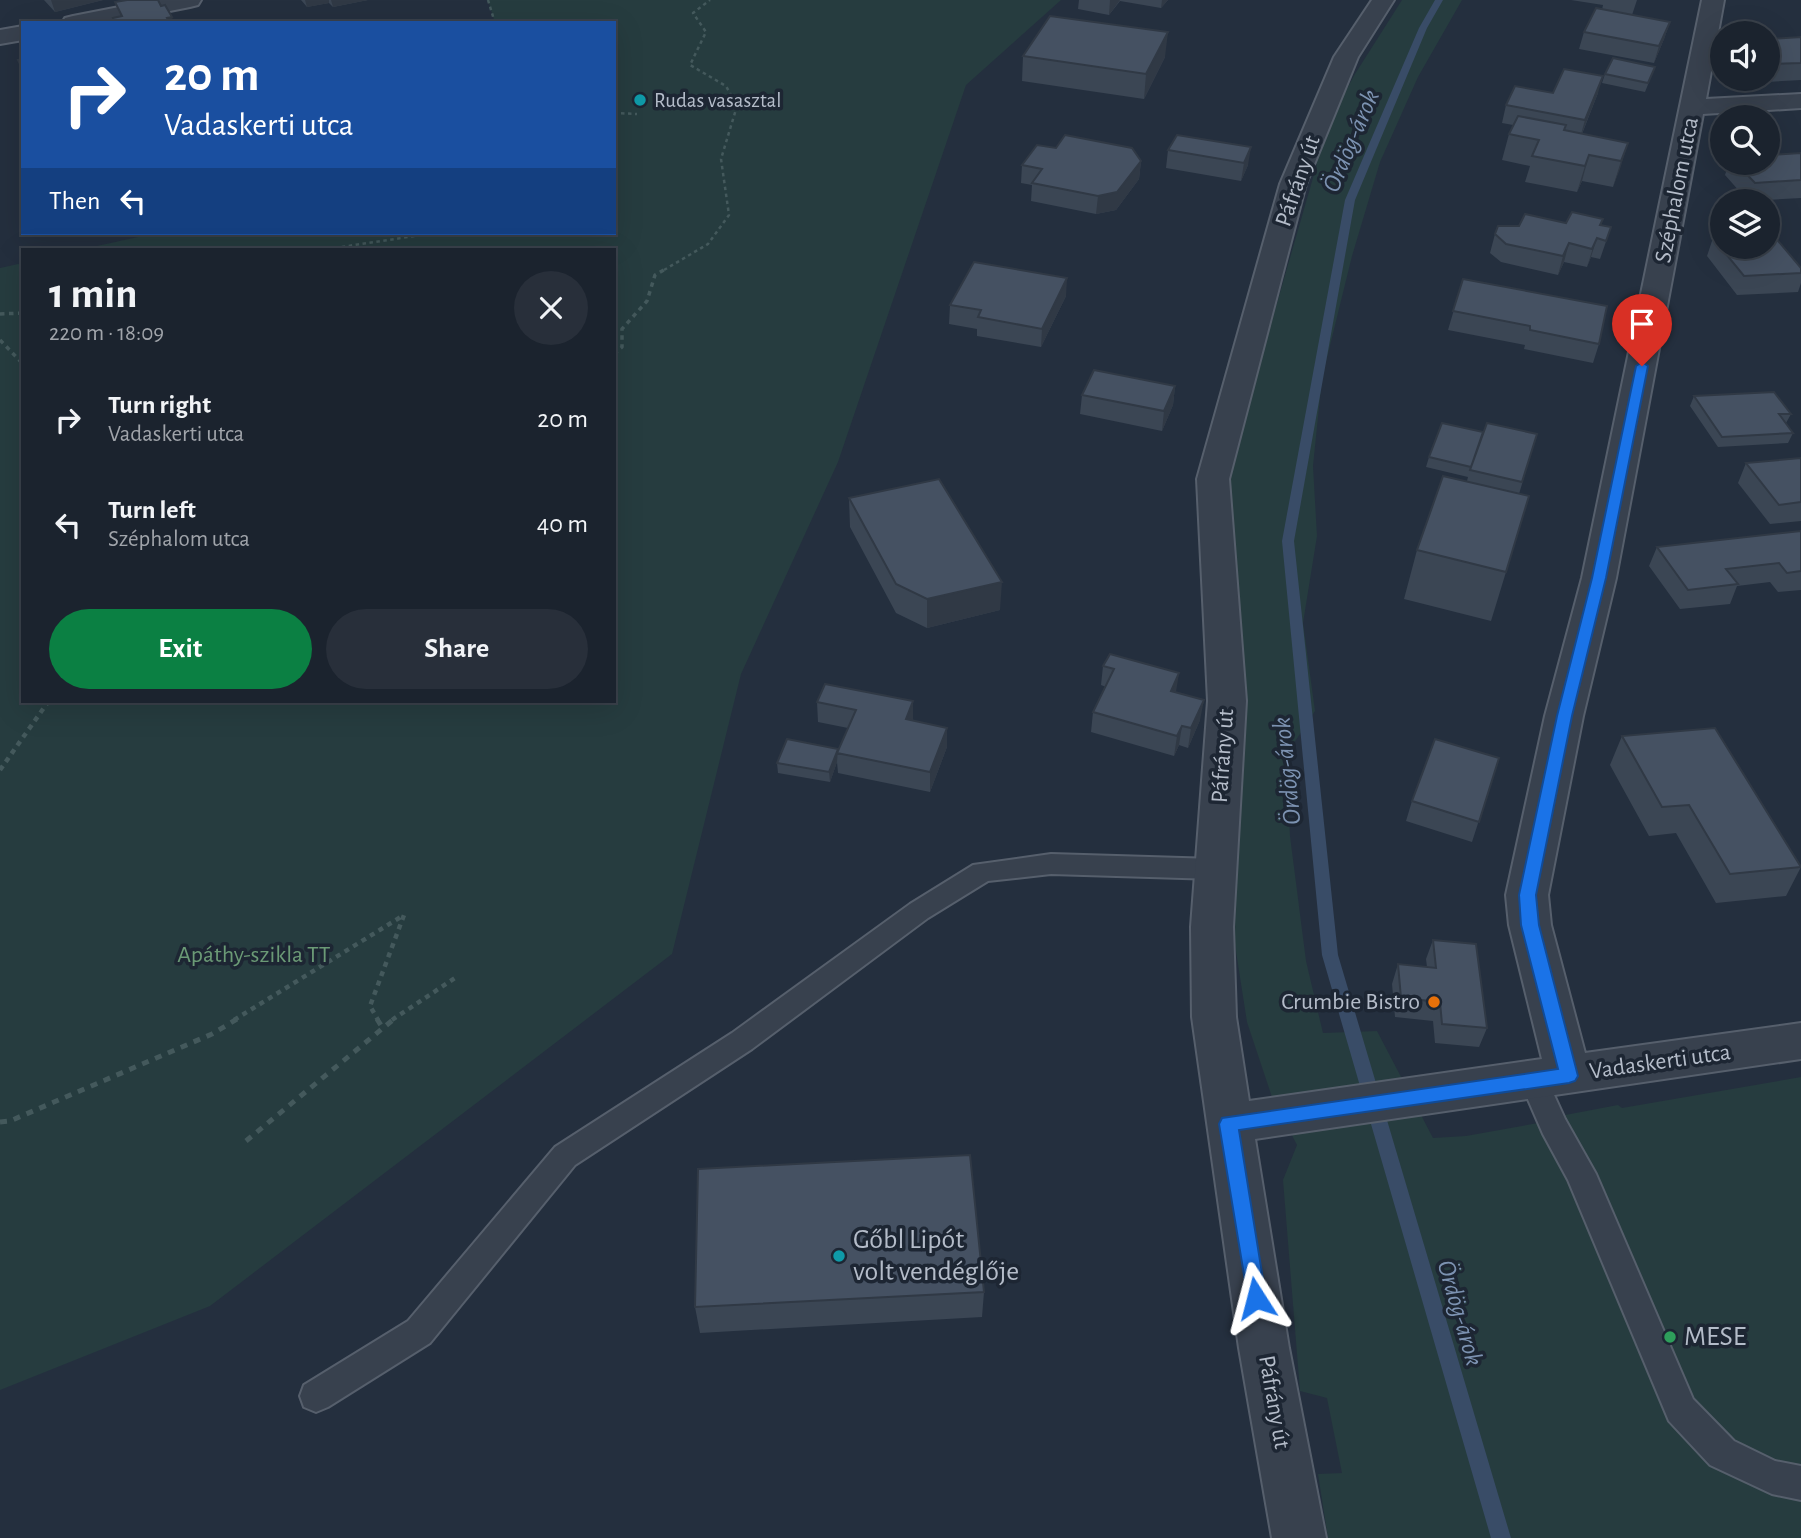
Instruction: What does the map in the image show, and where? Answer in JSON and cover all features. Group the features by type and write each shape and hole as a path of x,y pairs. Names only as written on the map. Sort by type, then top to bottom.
{"street":[{"path":"84,21 190,0"},
{"name":"Páfrány út","path":"1299,1538 1264,1348 1214,1017 1214,869 1227,701 1213,479 1293,184 1346,57 1383,0"},
{"name":"Széphalom utca","path":"1551,1079 1527,895 1564,716 1599,578 1713,0"},
{"path":"0,37 21,33"},
{"path":"1694,107 1801,101"},
{"name":"Vadaskerti utca","path":"1229,1124 1801,1041"}],"lane":[{"path":"316,1396 419,1332 565,1156 741,1041 919,911 982,872 1051,864 1214,869"},
{"path":"1551,1079 1553,1125 1581,1174 1681,1410 1722,1453 1772,1477 1801,1483"}],"path":[{"path":"488,0 494,21"},
{"path":"616,352 622,347 622,329 647,301 655,275 708,244 729,215 721,159 737,106 726,86 690,65 706,32 693,13 710,0"},
{"path":"616,113 637,114"},
{"path":"334,248 422,235"},
{"path":"0,314 21,313"},
{"path":"0,340 21,362"},
{"path":"0,770 47,703"},
{"path":"0,1122 10,1121 212,1034 404,915 370,1006 382,1027"},
{"path":"246,1141 382,1027 454,978"}],"green space":[{"name":"Apáthy-szikla TT","path":"488,0 1061,0 966,85 838,462 741,674 672,954 210,1306 0,1390 0,268 21,263 21,703 616,703 616,248 88,248 147,235 616,235 616,21 494,21"},
{"path":"1402,0 1462,0 1418,77 1380,162 1352,256 1322,378 1313,466 1317,536 1303,623 1315,711 1286,755 1290,836 1306,961 1323,1033 1377,1031 1433,1138 1466,1136 1561,1119 1560,1116 1618,1105 1622,1108 1801,1077 1801,1538 1328,1538 1318,1474 1342,1473 1327,1398 1300,1391 1283,1180 1297,1145 1272,1097 1247,1022 1230,913 1227,477 1317,164 1307,162 1355,74"}],"building":[{"path":"158,0 161,6 165,5 172,17 167,18 169,21 115,21 113,18 122,16 115,2"},
{"path":"1596,8 1670,22 1659,46 1584,32"},
{"path":"1050,16 1168,32 1146,74 1023,56"},
{"path":"1801,37 1801,63 1780,64 1780,38"},
{"path":"1613,58 1655,67 1648,83 1605,74"},
{"path":"1564,69 1603,76 1585,120 1506,105 1515,86 1553,93"},
{"path":"1518,116 1566,125 1564,130 1628,143 1621,161 1589,155 1585,166 1532,156 1539,140 1509,134"},
{"path":"1065,135 1132,148 1141,161 1117,192 1098,196 1032,183 1042,169 1022,165 1037,145 1056,148"},
{"path":"1177,135 1251,147 1244,163 1168,150"},
{"path":"1801,153 1801,180 1755,183 1747,175 1780,175 1780,154"},
{"path":"1572,212 1603,219 1600,225 1611,227 1606,241 1597,238 1592,249 1569,243 1563,256 1506,244 1495,234 1498,226 1519,226 1525,214 1566,223"},
{"path":"1780,243 1801,268 1801,273 1744,276 1730,259 1780,259"},
{"path":"974,262 1067,278 1042,329 978,317 981,310 950,305"},
{"path":"1463,279 1607,306 1599,344 1530,330 1530,326 1453,311"},
{"path":"1094,370 1175,386 1164,411 1082,395"},
{"path":"1774,392 1791,414 1779,414 1793,433 1722,437 1694,396"},
{"path":"1442,423 1483,432 1471,467 1429,457"},
{"path":"1487,423 1537,434 1522,482 1470,470"},
{"path":"1801,458 1801,502 1779,505 1746,463"},
{"path":"1443,476 1529,496 1506,572 1417,550"},
{"path":"939,479 1002,582 927,599 896,584 849,498"},
{"path":"1801,531 1801,571 1787,573 1779,563 1726,569 1738,584 1688,590 1657,547"},
{"path":"1110,654 1179,673 1171,691 1204,700 1191,728 1182,726 1177,736 1093,712 1114,669 1103,666"},
{"path":"825,684 913,701 906,719 947,728 930,772 837,753 856,710 817,702"},
{"path":"1715,728 1801,867 1730,874 1689,805 1662,807 1622,736"},
{"path":"787,739 838,749 829,772 777,763"},
{"path":"1435,739 1499,758 1479,822 1412,801"},
{"path":"1433,940 1476,944 1487,1028 1442,1024 1440,1002 1401,998 1398,964 1436,968"},
{"name":"Gőbl Lipót volt vendéglője","path":"970,1155 984,1292 695,1307 698,1169"}],"waterway":[{"name":"Ördög-árok","path":"1439,0 1423,28 1350,200 1288,541 1330,955 1501,1538"}],"place":[{"name":"Rudas vasasztal","path":"640,100"},
{"name":"Crumbie Bistro","path":"1434,1002"},
{"name":"Gőbl Lipót volt vendéglője","path":"839,1256"},
{"name":"MESE","path":"1670,1337"}],"route":[{"path":"1256,1298 1229,1124 1569,1076 1530,925 1527,895 1564,716 1599,578 1642,366"}]}
